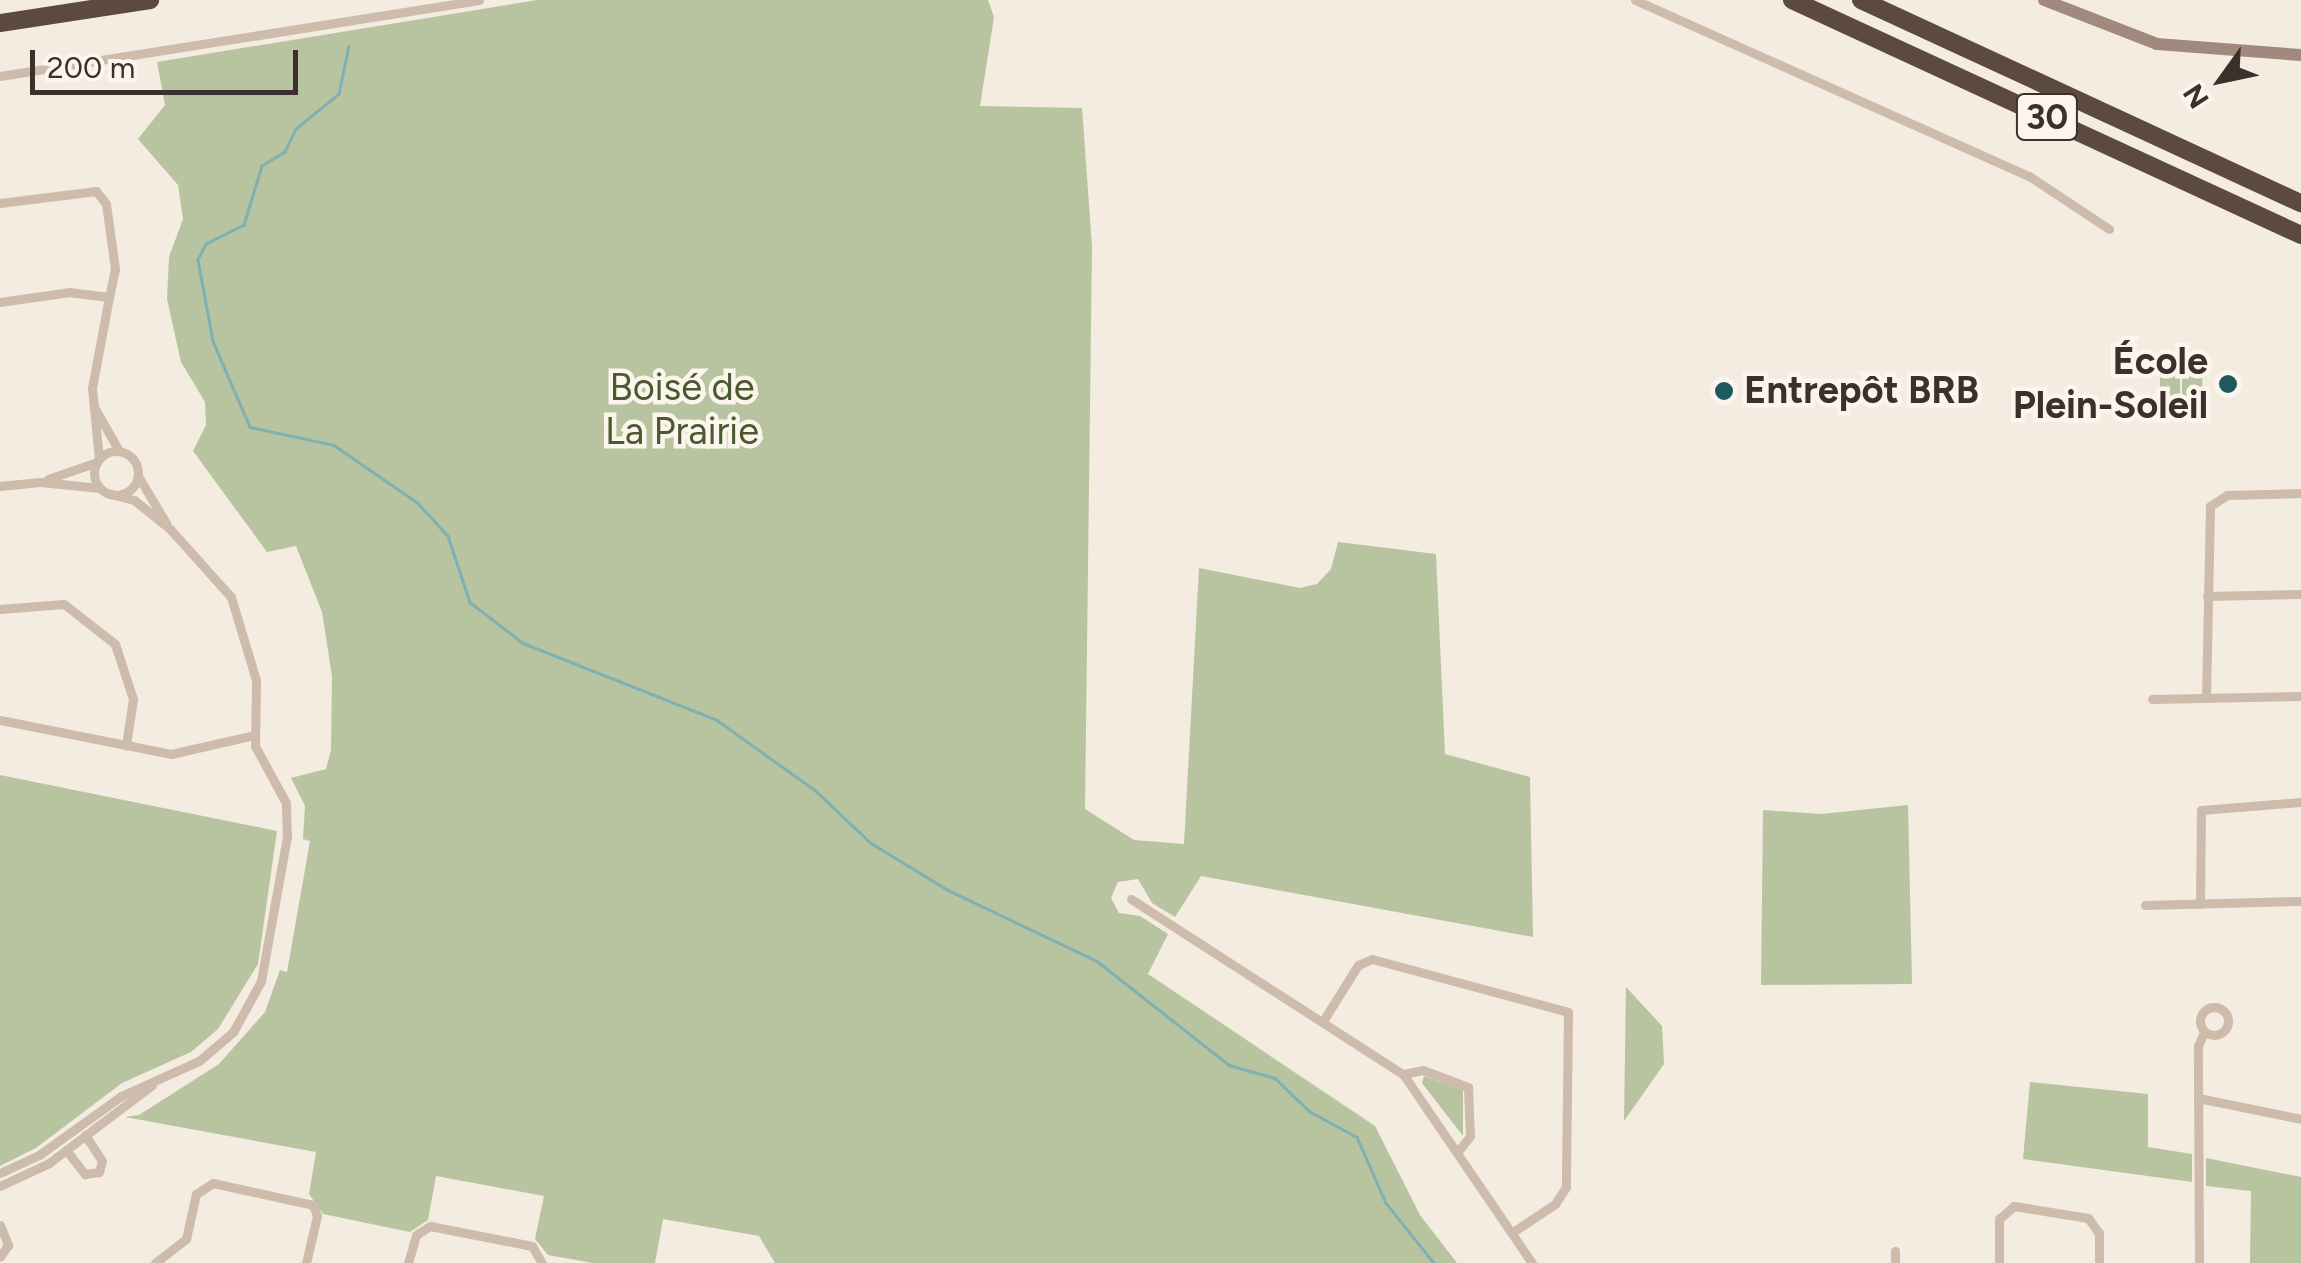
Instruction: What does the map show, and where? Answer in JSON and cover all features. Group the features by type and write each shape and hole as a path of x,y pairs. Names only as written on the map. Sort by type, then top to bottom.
{"highway":[{"path":"0,24 150,0"},
{"name":"30","path":"1792,0 2301,235"},
{"name":"30","path":"1861,0 2301,204"}],"main road":[{"path":"2044,0 2148,42 2301,55"}],"street":[{"path":"0,76 479,0"},
{"path":"1635,0 2029,176 2108,229"},
{"path":"0,203 88,189 100,193 116,269 92,400 100,488"},
{"path":"0,302 64,292 110,297"},
{"path":"92,400 106,438 122,452 170,529"},
{"path":"40,482 122,452"},
{"path":"111,494 126,492 138,475"},
{"path":"0,486 40,482 100,488 134,500 170,529 231,597 257,686 254,735 288,817 263,975 244,1016 220,1044 154,1083 66,1150 0,1186"},
{"path":"2206,698 2211,503 2228,495 2301,493"},
{"path":"2207,596 2301,594"},
{"path":"0,609 64,604 114,644 134,698 126,745"},
{"path":"2152,699 2301,696"},
{"path":"0,720 177,753 254,735"},
{"path":"2200,904 2201,810 2212,804 2301,802"},
{"path":"1131,899 1403,1074 1459,1150 1532,1263"},
{"path":"2145,905 2301,901"},
{"path":"1323,1021 1358,965 1372,959 1568,1012 1566,1187 1555,1204 1512,1232"},
{"path":"2199,1263 2198,1046 2204,1032"},
{"path":"1403,1074 1423,1070 1468,1087 1470,1136 1459,1150"},
{"path":"0,1174 126,1093 154,1083"},
{"path":"2198,1098 2301,1119"},
{"path":"66,1150 85,1174 98,1172 102,1161 78,1126"},
{"path":"155,1263 188,1236 198,1192 217,1183 313,1205 317,1216 306,1263"},
{"path":"1998,1263 1999,1219 2014,1206 2088,1218 2099,1233 2100,1263"},
{"path":"0,1226 8,1244 0,1256"},
{"path":"408,1263 416,1235 430,1226 532,1246 542,1263"},
{"path":"172,1250 180,1261"},
{"path":"1895,1251 1895,1263"}],"green space":[{"name":"Boisé de La Prairie","path":"537,0 988,0 994,17 980,106 1082,108 1092,246 1085,809 1134,840 1184,844 1199,568 1300,588 1317,584 1331,569 1338,542 1436,554 1445,754 1530,777 1533,937 1201,876 1175,917 1152,903 1138,879 1118,882 1111,898 1119,913 1140,916 1168,934 1148,974 1375,1126 1420,1215 1457,1263 775,1263 759,1236 663,1219 655,1263 593,1263 548,1255 535,1239 544,1196 436,1176 428,1220 410,1232 323,1214 309,1194 316,1152 125,1117 139,1115 219,1064 265,1012 280,970 287,972 310,841 303,839 305,806 291,778 326,769 331,750 332,676 322,612 296,546 267,552 193,451 206,425 205,402 181,362 167,299 169,257 183,219 178,185 138,139 165,105 157,62"},
{"path":"2160,369 2180,369 2180,405 2160,405"},
{"path":"2182,369 2202,369 2203,405 2182,405"},
{"path":"0,775 277,831 258,964 218,1029 191,1052 122,1083 36,1148 0,1166"},
{"path":"1908,805 1912,984 1761,985 1763,810 1821,814"},
{"path":"1626,987 1662,1026 1664,1064 1624,1121"},
{"path":"1424,1076 1463,1090 1463,1136 1422,1083"},
{"path":"2030,1082 2148,1094 2148,1147 2192,1154 2192,1182 2023,1159"},
{"path":"2206,1158 2301,1177 2301,1263 2250,1263 2251,1191 2206,1186"}],"waterway":[{"path":"349,46 339,94 296,129 285,152 262,166 244,225 206,244 198,260 213,341 250,427 334,445 418,503 448,536 470,602 523,643 717,720 816,791 871,843 948,890 1097,961 1229,1065 1275,1078 1309,1111 1357,1137 1386,1203 1434,1263"}],"place":[{"name":"École Plein-Soleil","path":"2228,384"},
{"name":"Entrepôt BRB","path":"1724,391"}]}
